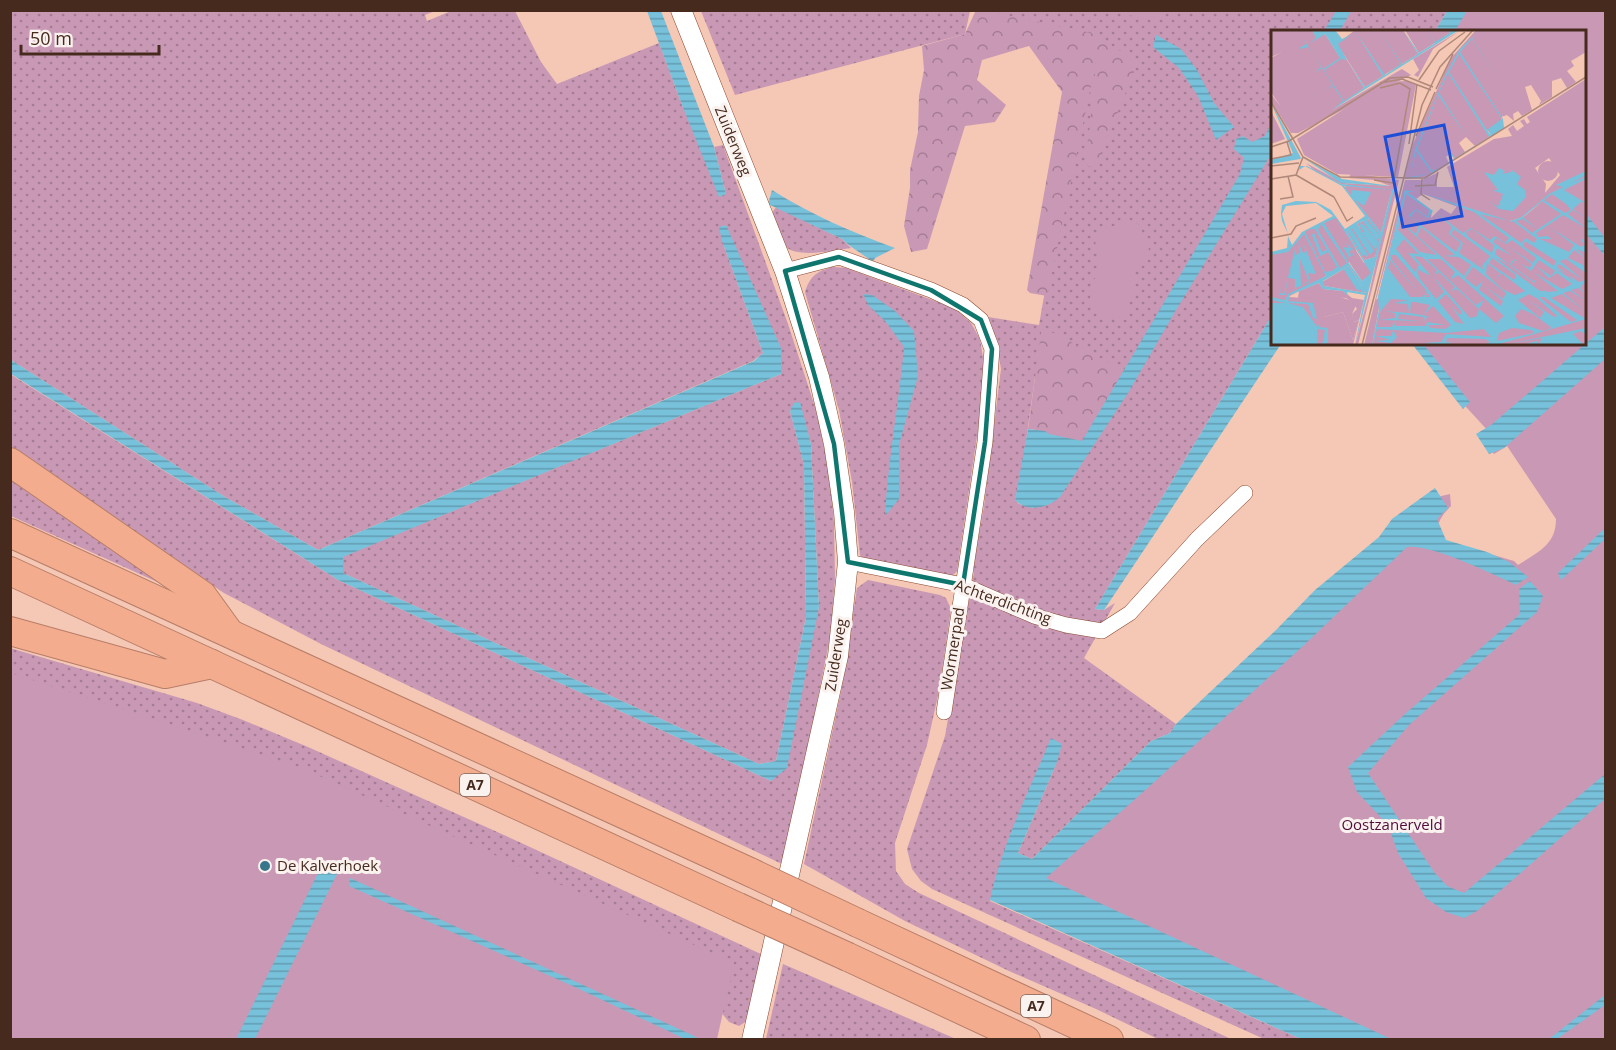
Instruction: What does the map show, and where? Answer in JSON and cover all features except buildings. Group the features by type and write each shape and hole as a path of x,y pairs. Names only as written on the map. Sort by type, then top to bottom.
{"highway":[{"name":"A7","path":"10,462 202,595 230,633"},
{"name":"A7","path":"10,533 752,873 1108,1040"},
{"name":"A7","path":"10,571 1026,1040"},
{"path":"10,631 165,674 212,664"}],"street":[{"name":"Zuiderweg","path":"681,10 785,271 819,377 834,444 844,512 848,562 838,656 752,1040"},
{"path":"785,271 839,257 931,290 963,306 981,320 992,349 985,442 963,585"},
{"name":"Achterdichting","path":"848,562 963,585 1034,616 1066,625 1102,631 1130,613 1197,539 1245,493"},
{"name":"Wormerpad","path":"944,712 963,585"}],"highlighted area":[{"path":"839,257 931,290 981,320 992,349 985,442 963,585 848,562 834,444 785,271"}],"green space":[{"path":"976,10 1092,33 1138,62 1095,169 1086,165 1096,62 1047,296 1030,293 1027,290 1062,92 1029,46 982,60 977,80 1006,105 995,122 965,126 927,249 911,252 904,226 910,188 910,170 918,132 919,96 924,70 922,46 965,34"},
{"path":"11,11 435,11 425,15 427,21 451,11 515,11 541,62 557,84 659,43 682,105 726,194 714,147 723,145 788,324 816,410 829,469 834,522 835,580 830,638 784,865 321,644 224,593 11,451 10,374 338,580 771,781 819,607 811,444 799,403 790,411 804,465 806,617 776,761 759,764 343,573 342,557 781,374 722,241 763,353 753,361 318,550 225,497 11,360"},
{"path":"701,11 970,11 965,34 735,95"},
{"path":"979,11 1447,11 1436,30 1271,30 1271,317 1095,609 1104,610 1115,603 1084,658 1176,724 1170,733 1151,741 1032,859 1018,853 1057,762 990,901 1301,1039 1264,1039 932,889 921,881 912,869 907,849 945,736 984,506 1001,369 996,339 987,322 988,317 1039,325 1089,39","holes":["1035,377 1034,508 1019,504 1015,500 1022,470"]},
{"path":"1114,11 1168,11 1149,18"},
{"name":"Oostzanerveld","path":"1456,11 1605,11 1605,1039 1307,1039 1035,915 1035,861 1437,497 1450,494 1451,506 1440,521 1438,539 1514,561 1518,565 1539,552 1553,535 1556,519 1507,446 1494,454 1483,439 1490,433 1445,384 1419,345 1586,345 1586,30 1445,30"},
{"path":"776,207 842,239 851,248 816,253 791,250 783,243 770,216"},
{"path":"1121,223 1138,224 1149,245 1148,260 1133,274 1133,297 1123,316 1107,319 1090,304 1091,283 1096,277 1098,259 1095,240 1106,229"},
{"path":"833,267 846,268 954,308 971,323 980,339 986,376 957,571 950,578 866,562 860,555 852,482 839,410 805,292 815,275"},
{"path":"1042,326 1133,376 1093,444 1049,434 1045,431 1028,429"},
{"path":"11,474 193,598 11,516"},
{"path":"868,580 940,595 946,598 951,609 939,691 927,745 895,843 896,871 905,884 919,893 1231,1039 1158,1039 905,921 804,864 842,687 857,588"},
{"path":"10,648 197,703 243,720 517,841 763,955 747,1021 739,1026 729,1022 720,1011 11,716"},
{"name":"De Kalverhoek","path":"11,673 304,769 734,963 717,1039 11,1040"},
{"path":"783,964 956,1039 766,1039"}],"water":[{"path":"647,11 661,11 714,147 726,194 719,197 682,105"},
{"path":"1336,11 1351,11 1341,30 1325,30"},
{"path":"1447,11 1467,11 1456,30 1436,30"},
{"path":"1156,35 1181,49 1197,70 1214,103 1234,127 1216,140 1198,96 1179,68 1153,47"},
{"path":"1271,124 1271,155 1128,393 1060,497 1038,508 1020,504 1015,500 1028,429 1082,441 1240,174 1244,158 1234,149 1236,139 1243,136 1252,142 1265,136"},
{"path":"772,190 832,222 895,248 875,258 873,262 842,239 768,204"},
{"path":"1586,214 1605,238 1605,256 1586,234"},
{"path":"726,225 781,348 781,374 343,557 343,573 759,764 776,761 806,617 804,465 790,411 794,403 800,402 811,444 819,607 787,768 771,781 338,580 11,374 11,360 225,497 318,550 754,361 763,353 722,241 719,227"},
{"path":"863,294 872,295 895,311 914,331 918,376 899,445 899,499 885,516 904,347 886,322 869,306"},
{"path":"1271,317 1271,345 1280,345 1104,610 1095,609"},
{"path":"1605,327 1605,359 1504,448 1489,454 1476,434 1491,425"},
{"path":"1413,345 1424,345 1470,402 1463,409"},
{"path":"1435,488 1448,508 1437,519 1446,540 1487,552 1509,562 1528,577 1516,585 1446,555 1418,547 1407,547 1303,646 1046,878 1391,1039 1301,1039 990,900 1009,838 1051,738 1062,744 1057,762 1018,853 1032,859 1151,741 1170,733 1176,724 1315,590 1379,537 1392,519"},
{"path":"1605,528 1605,539 1561,580 1558,573"},
{"path":"1530,581 1543,596 1537,612 1409,725 1368,773 1434,872 1447,886 1464,893 1605,774 1605,799 1477,911 1464,918 1446,912 1426,898 1398,853 1388,825 1357,792 1348,767 1520,614 1519,589"},
{"path":"322,865 338,872 255,1039 236,1039"},
{"path":"350,878 699,1039 685,1039 349,886"},
{"path":"1605,995 1605,1005 1557,1039 1549,1039"}],"place":[{"name":"De Kalverhoek","path":"265,866"}]}
